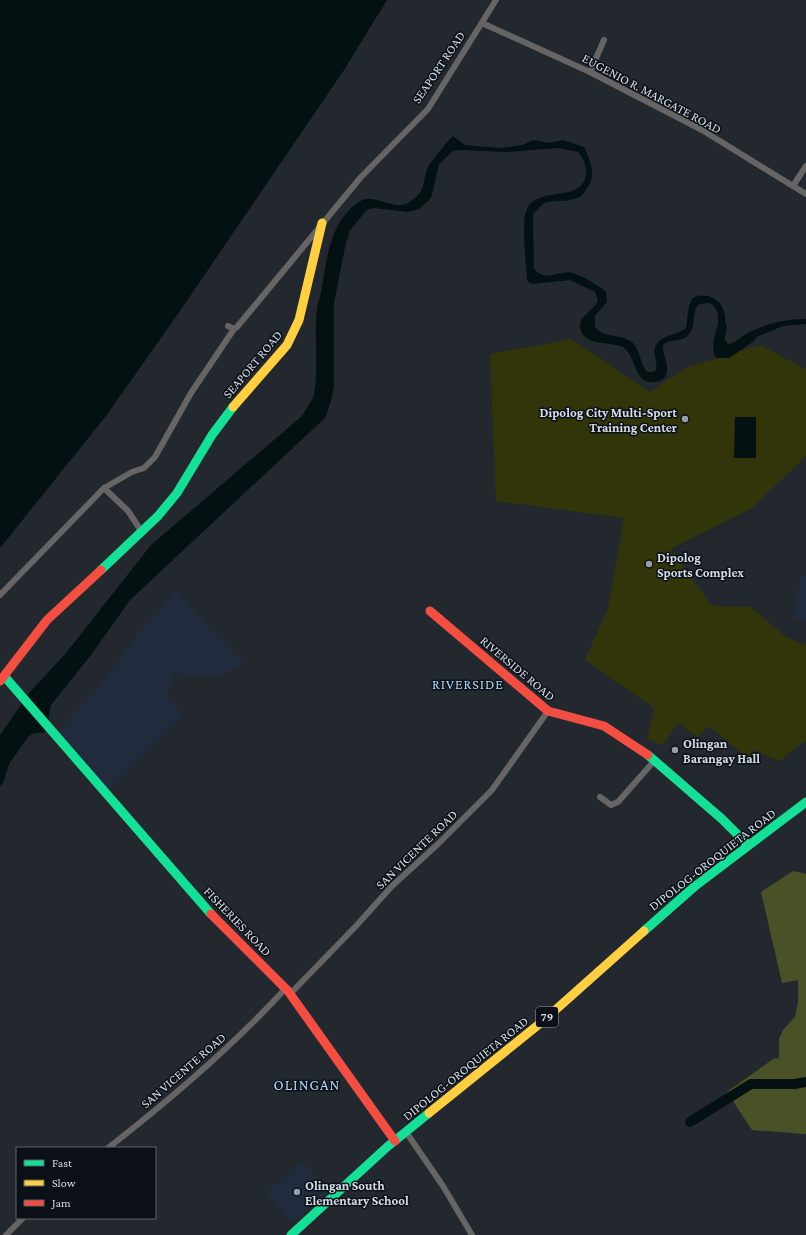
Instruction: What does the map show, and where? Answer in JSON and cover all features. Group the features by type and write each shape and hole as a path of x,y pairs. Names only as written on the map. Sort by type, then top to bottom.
{"street":[{"name":"SEAPORT ROAD","path":"3,676 47,620 142,532 177,493 212,435 242,396 287,345 294,333 322,223 361,177 428,109 496,0"},
{"name":"EUGENIO R. MARGATE ROAD","path":"482,23 590,72 702,130 806,194"},
{"path":"590,72 604,40"},
{"path":"793,186 806,166"},
{"path":"0,595 104,488 132,472 144,468 155,457 191,393 231,328 322,223"},
{"path":"104,488 128,511 142,532"},
{"name":"RIVERSIDE ROAD","path":"430,611 548,711 604,726 655,760 722,819 748,845"},
{"name":"FISHERIES ROAD","path":"3,676 50,728 204,907 288,991 395,1141"},
{"name":"SAN VICENTE ROAD","path":"109,1147 211,1062 356,926 392,886 438,844 492,790 548,711"},
{"path":"600,797 611,805 618,802 655,760"},
{"name":"DIPOLOG-OROQUIETA ROAD","path":"291,1235 395,1141 543,1022 694,887 806,802"},
{"path":"406,1132 450,1195 472,1235"},
{"path":"6,1235 22,1219"}],"shaded area":[{"path":"0,0 387,0 344,70 180,311 106,416 0,548"},
{"path":"453,136 465,145 500,148 523,145 533,140 549,143 563,140 584,147 591,164 592,174 589,185 584,193 576,199 544,203 533,214 534,268 538,273 548,276 568,272 573,273 599,286 606,292 607,302 595,316 595,327 603,333 624,338 633,343 647,372 653,372 656,370 655,348 657,343 660,340 686,328 690,304 696,296 708,296 720,303 725,314 725,340 728,344 734,342 747,333 777,322 806,319 806,324 783,326 729,349 723,349 719,344 718,338 717,312 709,303 699,304 695,311 693,327 689,334 683,339 663,345 667,364 665,378 656,382 649,382 639,375 631,357 623,347 592,341 582,334 580,328 581,320 598,301 595,292 570,280 533,284 528,282 527,279 524,222 527,209 533,202 540,198 577,189 583,183 586,168 583,159 578,152 558,148 507,152 453,151 439,164 432,195 429,200 419,209 408,212 374,208 354,213 347,223 348,232 334,303 334,385 326,417 130,600 91,655 51,705 46,732 32,734 28,737 9,764 4,781 0,787 0,735 30,692 66,653 151,545 302,416 313,398 316,377 317,308 332,239 343,217 351,208 366,199 403,205 414,199 421,191 428,167"},
{"path":"735,417 756,417 756,458 734,458"},
{"path":"801,575 806,576 806,621 793,619"},
{"path":"176,592 244,664 215,677 174,673 165,696 182,716 108,790 58,732 105,680 135,638"},
{"name":"Olingan South Elementary School","path":"302,1162 328,1191 293,1222 267,1193"}],"green space":[{"name":"Dipolog Sports Complex","path":"571,339 650,392 685,368 760,345 806,369 806,456 752,508 670,549 711,604 715,606 751,607 786,637 806,645 806,741 779,761 755,750 748,759 709,726 698,737 678,723 663,745 647,739 654,708 585,660 608,608 624,518 496,501 490,354"},
{"path":"793,871 806,874 806,1134 752,1130 727,1092 773,1059 779,1058 779,1039 783,1030 795,1017 798,1002 798,980 782,983 761,892"}],"waterway":[{"path":"343,237 345,229 365,204 368,204"},
{"path":"722,328 718,343 719,353 728,353 751,337"},
{"path":"690,1122 751,1084 795,1084 806,1082"}],"traffic: fast":[{"path":"101,570 158,516 177,493 212,435 233,407"},
{"path":"5,677 211,914"},
{"path":"648,755 722,819 748,845"},
{"path":"644,931 694,887 806,802"},
{"path":"291,1235 387,1147 429,1113"}],"traffic: slow":[{"path":"233,407 287,345 299,320 322,223"},
{"path":"429,1113 543,1021 644,931"}],"traffic: jam":[{"path":"0,681 47,620 101,570"},
{"path":"430,611 548,711 604,726 648,755"},
{"path":"211,914 288,991 395,1141"}],"place":[{"name":"Dipolog City Multi-Sport Training Center","path":"685,419"},
{"name":"Dipolog Sports Complex","path":"649,564"},
{"name":"Olingan Barangay Hall","path":"675,750"},
{"name":"Olingan South Elementary School","path":"297,1192"}],"district":[{"name":"RIVERSIDE","path":"468,684"},
{"name":"OLINGAN","path":"307,1085"}]}
